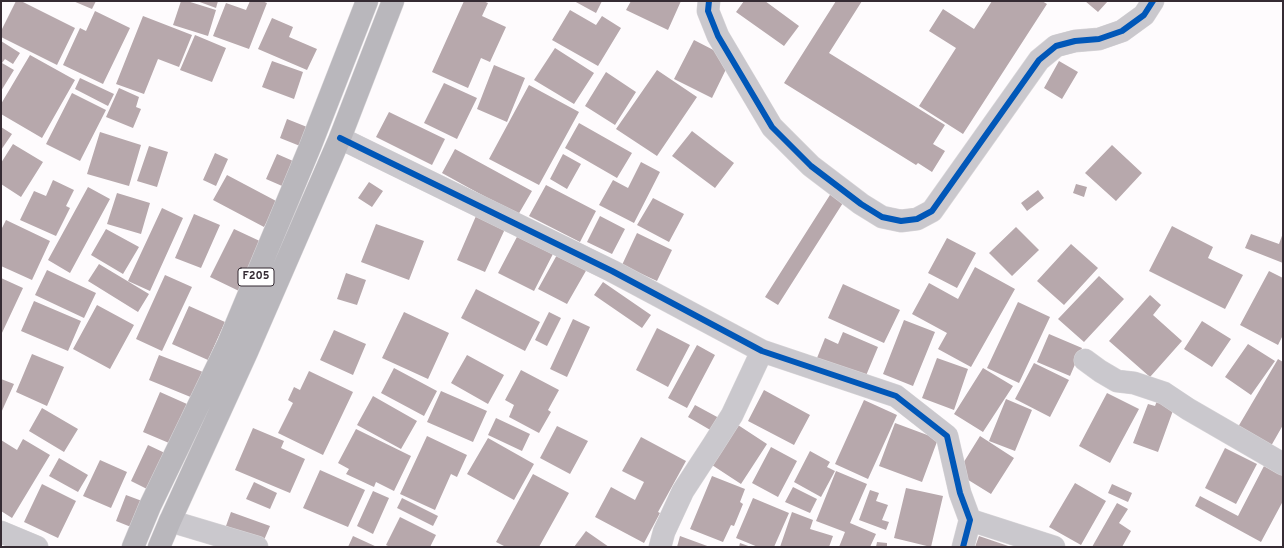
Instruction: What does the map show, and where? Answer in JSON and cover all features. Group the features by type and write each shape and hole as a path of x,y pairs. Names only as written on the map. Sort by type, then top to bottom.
{"main road":[{"name":"F205","path":"133,547 150,506 228,344 310,147 367,1"},
{"name":"F205","path":"159,547 247,352 340,138 393,1"}],"street":[{"path":"709,1 708,11 718,36 772,128 811,166 860,204 882,217 902,221 917,219 932,210 1039,60 1056,46 1099,39 1122,31 1144,15 1153,1"},
{"path":"340,138 612,270 762,352 896,396 948,436 960,493 970,520 963,547"},
{"path":"660,547 664,532 683,491 732,415 762,352"},
{"path":"1085,360 1117,381 1134,383 1164,393 1188,409 1283,464"},
{"path":"170,520 257,547"},
{"path":"970,520 1054,547"},
{"path":"1,532 37,547"}],"building":[{"path":"16,1 21,1 75,28 57,65 1,37 1,31"},
{"path":"73,1 96,1 92,9"},
{"path":"181,1 187,1 216,10 208,36 173,25"},
{"path":"197,1 218,1 216,8"},
{"path":"250,1 262,1 267,3 249,49 213,36 226,3 246,10"},
{"path":"464,1 483,1 488,3 482,16 506,27 490,62 481,58 468,88 432,72"},
{"path":"574,1 602,1 596,13"},
{"path":"631,1 681,1 668,30 626,10"},
{"path":"744,1 765,1 799,26 784,46 736,12"},
{"path":"836,1 862,1 829,53 945,125 933,144 945,151 932,172 918,163 916,165 784,83"},
{"path":"992,1 1042,1 1047,4 963,134 919,106 956,48 929,31 943,9 974,29"},
{"path":"1085,1 1108,1 1098,12"},
{"path":"570,10 596,25 602,16 621,28 598,66 552,40"},
{"path":"95,11 130,28 103,84 63,65 80,28 86,31"},
{"path":"143,16 192,35 179,67 158,59 144,94 116,84"},
{"path":"272,18 293,27 289,37 317,49 307,70 258,49"},
{"path":"195,35 226,48 212,82 180,70"},
{"path":"694,40 731,59 712,98 674,79"},
{"path":"1,41 20,53 13,64 5,59 2,63 14,70 1,91"},
{"path":"555,48 594,73 574,104 534,80"},
{"path":"30,55 75,80 42,138 1,114 1,104"},
{"path":"272,61 303,72 294,99 262,87"},
{"path":"1059,61 1078,72 1062,99 1044,88"},
{"path":"494,65 525,78 507,122 477,109"},
{"path":"657,70 697,97 657,156 616,129"},
{"path":"606,72 636,92 615,125 585,106"},
{"path":"80,78 114,94 108,106 75,89"},
{"path":"444,83 477,98 457,139 424,123"},
{"path":"529,85 579,112 539,185 489,159"},
{"path":"119,88 139,97 136,107 141,109 133,128 106,117"},
{"path":"72,93 106,110 80,161 46,144"},
{"path":"389,112 445,139 432,165 376,137"},
{"path":"287,119 312,129 305,148 280,138"},
{"path":"579,123 632,153 617,178 565,148"},
{"path":"1,127 12,134 1,150"},
{"path":"692,131 734,163 715,188 672,156"},
{"path":"100,132 141,145 129,186 87,174"},
{"path":"13,144 43,162 21,197 1,184 1,163"},
{"path":"1112,145 1142,173 1116,201 1085,173"},
{"path":"149,146 168,152 157,187 137,181"},
{"path":"455,149 532,191 518,215 442,173"},
{"path":"215,153 228,159 216,186 203,180"},
{"path":"277,154 300,164 289,189 266,179"},
{"path":"563,154 581,164 567,189 550,179"},
{"path":"641,162 660,172 634,223 599,205 613,180 628,188"},
{"path":"227,175 278,202 264,227 213,200"},
{"path":"53,180 74,190 66,206 70,208 56,236 20,220 34,191 46,196"},
{"path":"369,182 383,191 372,207 358,198"},
{"path":"1076,184 1087,187 1084,197 1073,193"},
{"path":"546,185 596,211 580,242 529,216"},
{"path":"88,187 110,199 70,273 48,260"},
{"path":"835,187 848,195 778,305 765,297"},
{"path":"1038,190 1044,198 1027,211 1021,203"},
{"path":"117,193 150,203 141,234 107,224"},
{"path":"653,198 684,214 669,242 637,225"},
{"path":"162,208 183,218 150,291 128,281"},
{"path":"194,214 220,225 201,268 175,258"},
{"path":"476,216 505,229 485,272 457,260"},
{"path":"600,216 625,229 612,254 587,242"},
{"path":"6,220 50,241 32,280 1,266 1,230"},
{"path":"376,224 424,241 409,280 361,262"},
{"path":"1172,226 1213,247 1208,258 1243,275 1225,309 1149,271"},
{"path":"1016,227 1039,250 1012,276 989,253"},
{"path":"106,229 139,247 123,274 91,255"},
{"path":"234,229 264,243 239,291 210,277"},
{"path":"519,233 555,250 534,291 498,273"},
{"path":"637,233 672,250 657,281 622,265"},
{"path":"1283,233 1283,263 1245,248 1251,234 1279,244"},
{"path":"947,238 976,253 957,288 928,273"},
{"path":"1071,244 1098,268 1064,305 1037,281"},
{"path":"558,253 587,269 567,304 538,289"},
{"path":"99,264 149,294 138,312 88,281"},
{"path":"975,267 1015,289 971,367 938,349 947,333 912,314 929,283 958,299"},
{"path":"47,270 96,293 84,318 35,295"},
{"path":"1269,271 1283,278 1283,335 1278,345 1240,325"},
{"path":"346,273 366,280 357,305 337,299"},
{"path":"165,275 192,287 162,351 136,339"},
{"path":"1099,276 1124,299 1084,342 1058,319"},
{"path":"1,278 23,288 1,335"},
{"path":"603,282 651,315 642,328 594,295"},
{"path":"843,284 900,310 884,343 828,318"},
{"path":"476,289 540,322 525,351 461,318"},
{"path":"1150,295 1161,305 1153,315 1182,341 1150,377 1109,341"},
{"path":"34,301 81,321 68,351 21,331"},
{"path":"1018,302 1050,317 1019,383 987,368"},
{"path":"97,305 134,325 110,369 73,349"},
{"path":"189,306 225,322 208,360 172,344"},
{"path":"404,312 449,333 428,379 382,358"},
{"path":"549,312 561,318 547,346 535,340"},
{"path":"573,319 590,327 567,377 550,369"},
{"path":"904,320 935,332 913,386 883,374"},
{"path":"1202,321 1231,339 1212,367 1184,349"},
{"path":"657,328 690,345 668,387 636,370"},
{"path":"334,330 366,344 353,375 320,360"},
{"path":"843,332 878,347 865,378 817,358 825,338 838,344"},
{"path":"1049,334 1082,348 1070,376 1037,362"},
{"path":"1248,344 1275,361 1251,395 1225,377"},
{"path":"697,345 715,355 687,408 668,398"},
{"path":"32,354 64,367 47,406 16,392"},
{"path":"159,355 203,372 193,398 149,380"},
{"path":"467,355 504,375 488,404 451,383"},
{"path":"937,358 968,369 954,410 922,398"},
{"path":"1278,359 1283,362 1283,425 1271,446 1238,427"},
{"path":"1034,363 1069,380 1050,417 1015,399"},
{"path":"394,368 437,391 424,416 381,393"},
{"path":"983,368 1013,386 983,432 954,414"},
{"path":"521,370 559,390 548,410 551,412 539,433 509,417 514,405 505,400"},
{"path":"309,371 353,392 323,455 278,433 293,403 288,400 294,387 300,390"},
{"path":"1,379 14,384 1,413"},
{"path":"764,390 810,415 794,445 748,421"},
{"path":"441,391 487,411 473,442 427,422"},
{"path":"160,392 187,404 169,443 143,432"},
{"path":"1107,393 1139,409 1110,463 1079,446"},
{"path":"373,396 417,421 401,449 357,425"},
{"path":"1158,398 1175,405 1158,452 1133,443 1148,404 1155,406"},
{"path":"1006,399 1032,410 1015,451 989,441"},
{"path":"864,400 897,415 868,479 835,464"},
{"path":"695,405 719,418 712,431 688,417"},
{"path":"42,408 78,429 64,452 29,431"},
{"path":"496,418 530,434 522,451 488,435"},
{"path":"895,423 938,439 922,482 879,466"},
{"path":"738,425 767,444 741,484 712,465"},
{"path":"557,426 588,441 570,474 540,458"},
{"path":"253,428 284,441 281,448 305,459 290,493 235,470"},
{"path":"356,429 411,456 394,491 376,482 374,487 346,474 349,469 338,463"},
{"path":"427,436 467,455 457,477 451,474 435,510 400,494"},
{"path":"980,436 1014,458 991,494 957,473"},
{"path":"641,437 686,461 658,512 660,513 644,543 595,517 611,487 635,500 644,482 622,471"},
{"path":"488,438 534,464 514,500 467,474"},
{"path":"23,439 50,455 12,518 1,511 1,440 17,450"},
{"path":"148,445 167,454 149,490 131,481"},
{"path":"771,447 797,461 778,497 752,483"},
{"path":"1225,448 1257,464 1236,504 1205,488"},
{"path":"810,451 830,462 827,467 835,471 821,497 794,482"},
{"path":"59,458 88,475 78,492 49,476"},
{"path":"100,460 127,472 111,508 83,496"},
{"path":"1264,466 1283,476 1283,501 1261,542 1195,506 1200,496 1238,516"},
{"path":"320,470 365,490 348,527 303,508"},
{"path":"836,471 867,484 850,523 876,534 870,547 839,547 845,532 816,521"},
{"path":"533,474 569,493 539,547 506,547 496,542"},
{"path":"712,476 745,489 740,502 743,504 734,526 731,525 723,542 690,529"},
{"path":"254,482 277,493 270,509 246,499"},
{"path":"1075,483 1106,501 1081,545 1049,527"},
{"path":"42,484 76,501 58,538 24,522"},
{"path":"1112,484 1132,493 1128,502 1108,493"},
{"path":"793,487 817,499 810,513 785,502"},
{"path":"906,488 943,496 931,547 894,538"},
{"path":"870,490 879,493 876,501 888,505 882,520 889,522 886,530 859,520"},
{"path":"373,491 389,498 373,534 357,526"},
{"path":"126,495 142,501 131,527 116,521"},
{"path":"402,498 438,516 433,526 397,508"},
{"path":"753,498 789,513 774,547 758,547 736,538"},
{"path":"1117,503 1128,509 1119,523 1131,531 1122,547 1092,547"},
{"path":"231,512 270,526 264,540 226,526"},
{"path":"792,512 813,520 810,529 833,536 829,547 780,547"},
{"path":"400,517 436,535 430,547 390,547 386,545"},
{"path":"586,531 609,547 574,547"},
{"path":"353,536 377,547 348,547"},
{"path":"680,536 710,547 677,547"},
{"path":"979,536 1011,547 975,547"},
{"path":"877,542 887,543 887,547 876,547"},
{"path":"740,543 751,547 739,547"}],"cycle path":[{"path":"709,1 708,11 718,36 772,127 811,166 861,204 882,217 901,221 917,219 932,211 1039,60 1056,46 1075,41 1099,39 1122,31 1144,15 1153,1"},
{"path":"340,138 612,271 762,351 896,396 947,436 960,493 970,520 963,547"}]}
